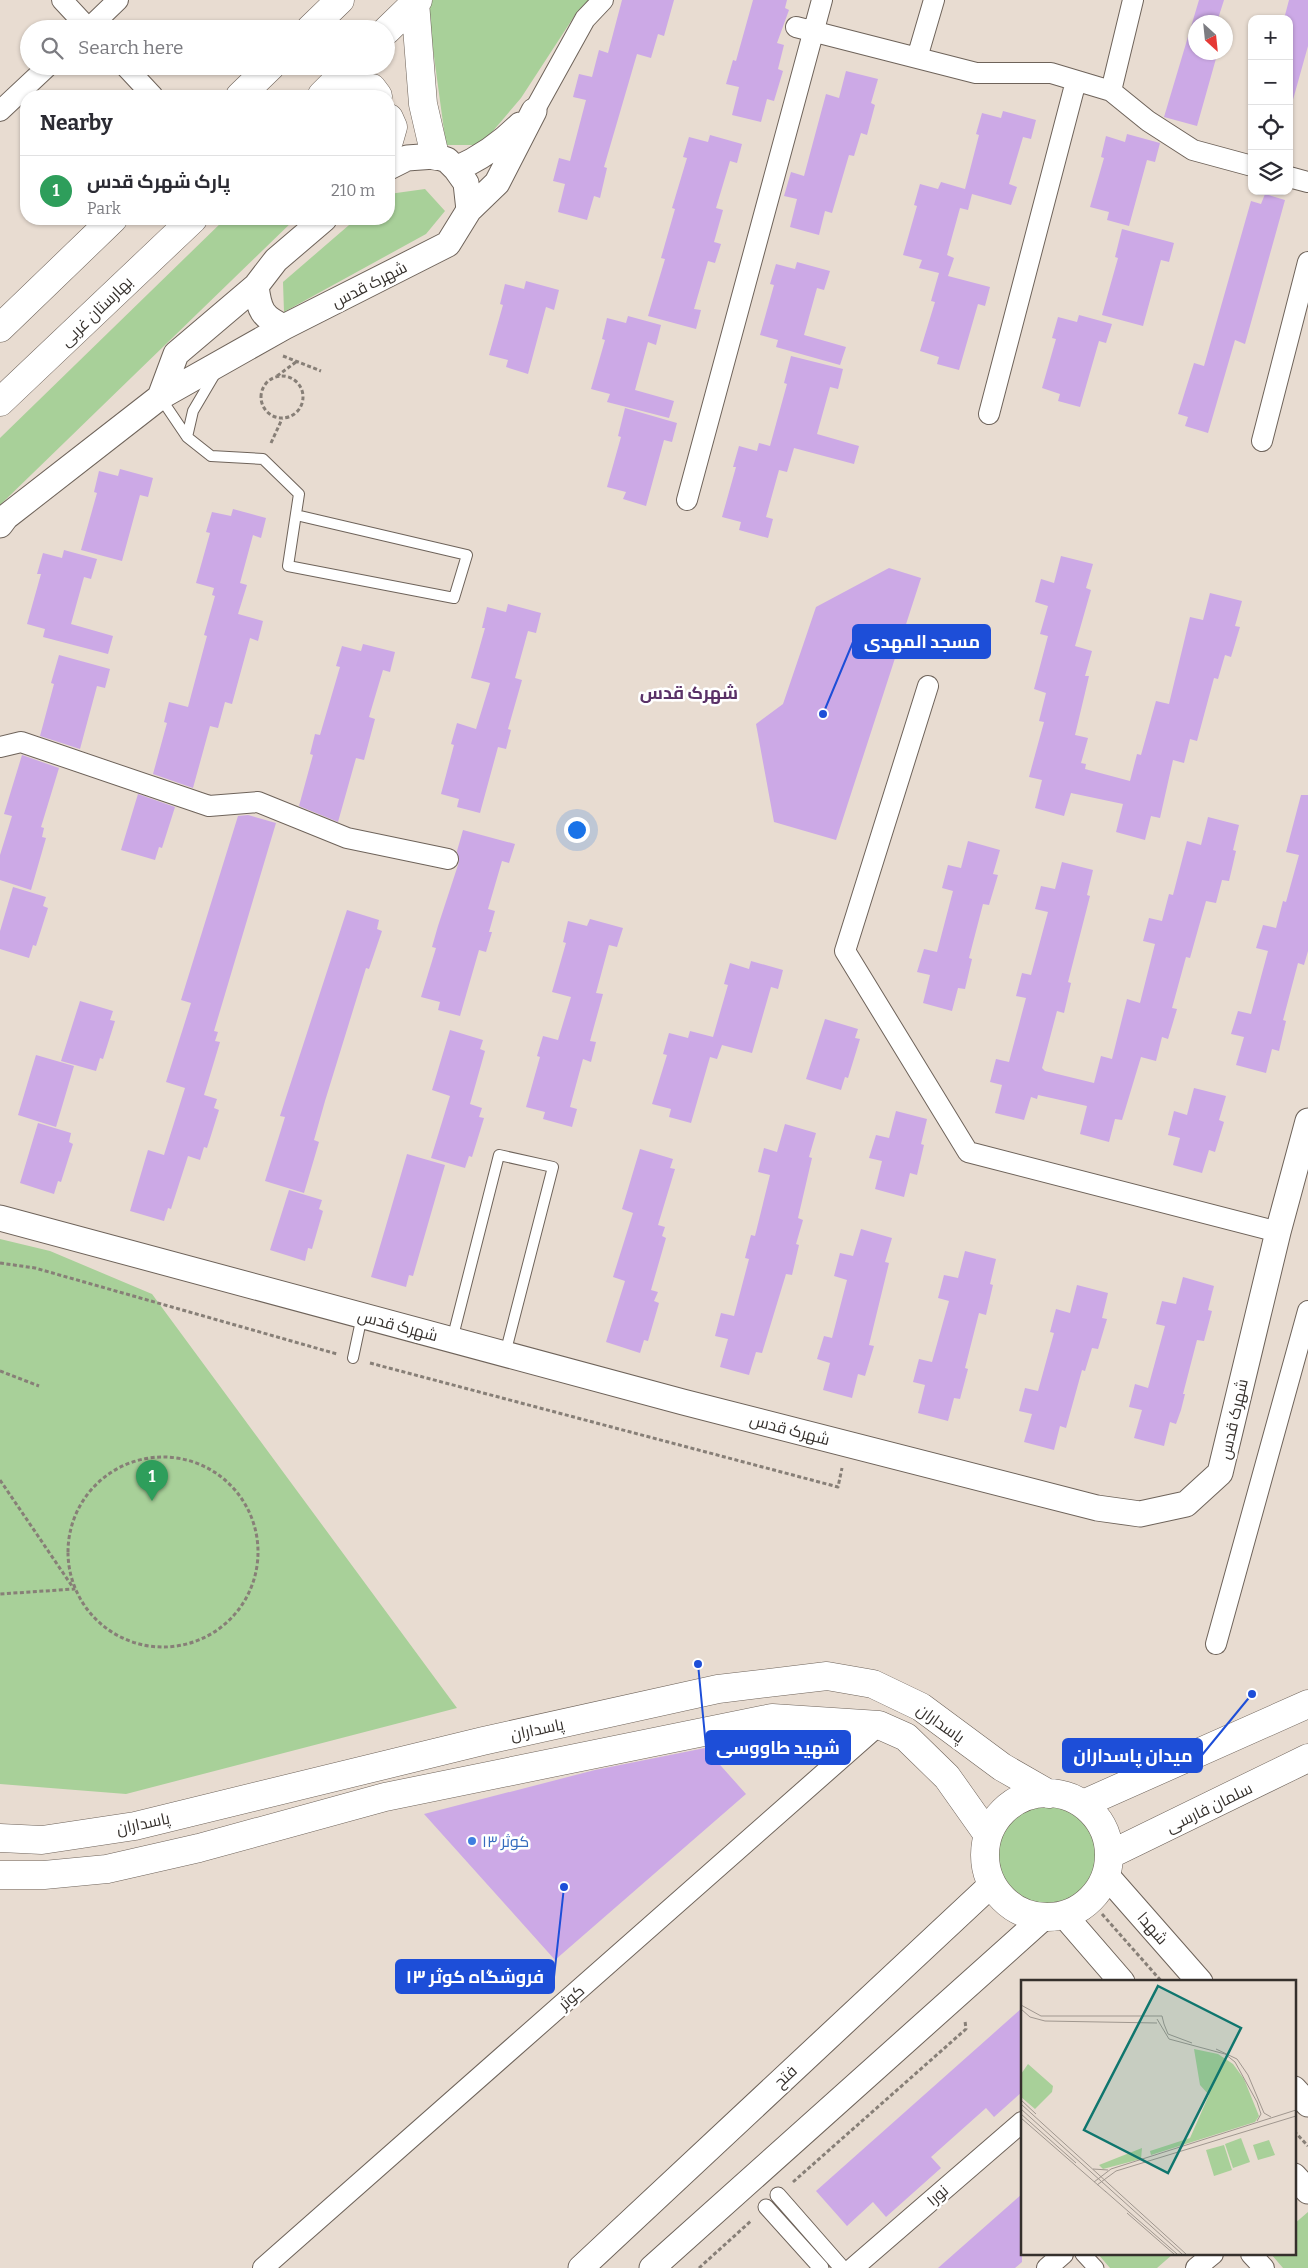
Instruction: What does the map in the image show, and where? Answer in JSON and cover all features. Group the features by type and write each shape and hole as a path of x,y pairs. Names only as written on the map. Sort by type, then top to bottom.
{"main road":[{"path":"319,20 340,0"},
{"path":"395,22 416,1"},
{"path":"416,1 423,104 446,162"},
{"path":"246,90 262,75"},
{"path":"328,90 342,75"},
{"path":"342,90 352,87 372,88 374,90"},
{"path":"0,328 107,225"},
{"name":"بهارستان غربی","path":"0,402 187,225"},
{"name":"پاسداران","path":"0,1838 42,1840 136,1826 483,1741 718,1689 827,1676 873,1684 922,1707 1002,1767 1049,1794"},
{"path":"1083,1804 1308,1704"},
{"name":"پاسداران","path":"0,1874 44,1875 107,1869 198,1848 384,1797 772,1718 879,1725 906,1737 947,1777 988,1835"},
{"name":"سلمان فارسی","path":"1108,1865 1308,1758"},
{"path":"1049,1794 1065,1796 1083,1804 1097,1818 1106,1836 1108,1865 1097,1892 1083,1906 1053,1917 1022,1913 1002,1900 992,1885 985,1864 985,1843 993,1824 1007,1807 1025,1797 1049,1794"}],"street":[{"path":"62,0 80,20"},
{"path":"97,20 118,0"},
{"path":"395,164 407,158 446,162 471,162 503,142 534,110 585,19 603,0"},
{"path":"687,500 805,30 822,0"},
{"path":"917,58 934,0"},
{"path":"1112,91 1133,0"},
{"path":"805,30 976,74 1051,73 1112,91 1148,121 1193,150 1248,165"},
{"path":"22,90 38,75"},
{"path":"133,75 147,90"},
{"path":"989,414 1076,81"},
{"path":"0,111 20,92"},
{"name":"شهرک قدس","path":"160,397 284,327 448,244 469,210 497,183 534,110"},
{"path":"446,162 466,183 469,210"},
{"path":"1293,178 1308,182"},
{"path":"0,525 6,517 160,397 176,354 256,286 276,260 317,225"},
{"path":"1262,441 1308,262"},
{"path":"256,286 258,303 267,319 284,327"},
{"path":"928,686 845,951 968,1152 1278,1232"},
{"path":"0,747 21,742 209,806 258,802 347,838 448,859"},
{"name":"شهرک قدس","path":"0,1218 848,1444 1097,1508 1140,1514 1186,1504 1220,1473 1278,1232 1308,1121"},
{"path":"1216,1644 1308,1311"},
{"name":"کوثر","path":"262,2268 879,1725"},
{"name":"شهدا","path":"1108,1865 1198,1980"},
{"name":"فتح","path":"581,2268 992,1885"},
{"path":"652,2268 1053,1917 1120,1980"},
{"path":"1296,2091 1308,2104"},
{"name":"نور۱","path":"853,2268 1021,2123"},
{"path":"1296,2178 1308,2191"},
{"path":"778,2195 842,2268"},
{"path":"766,2207 821,2268"},
{"path":"810,2256 822,2246"},
{"path":"1047,2268 1061,2256"},
{"path":"1085,2256 1096,2268"},
{"path":"1196,2268 1211,2256"},
{"path":"1253,2256 1264,2268"}],"lane":[{"path":"187,437 193,411 224,360"},
{"path":"160,397 187,437 211,456 263,459 299,494 288,566 454,598 467,555 296,515"},
{"path":"452,1340 499,1155 553,1166 505,1354"},
{"path":"353,1358 362,1315"}],"path":[{"path":"252,344 322,371"},
{"path":"277,376 291,378 301,388 303,395 302,403 295,415 282,419 269,415 261,404 260,397 264,385 296,362"},
{"path":"263,459 282,419"},
{"path":"0,1263 35,1268 353,1358 838,1487 848,1444"},
{"path":"0,1371 39,1386"},
{"path":"0,1480 91,1615 115,1635 144,1646 175,1646 205,1637 230,1619 249,1593 258,1564 257,1533 246,1503 226,1479 198,1462 167,1456 135,1460 106,1474 84,1497 70,1526 67,1558 74,1589"},
{"path":"0,1594 74,1589"},
{"path":"1102,1914 1160,1980"},
{"path":"1296,2133 1308,2146"}],"green space":[{"path":"433,0 589,0 577,12 521,98 481,145 446,145 427,5"},
{"path":"425,189 445,211 426,234 284,312 283,282 349,225 395,225 395,193"},
{"path":"219,225 289,225 0,505 0,438"},
{"path":"0,1239 50,1251 152,1294 457,1708 126,1794 0,1784"},
{"path":"1047,1805 1066,1809 1082,1819 1092,1835 1096,1854 1092,1873 1082,1889 1066,1899 1047,1903 1028,1899 1012,1889 1002,1873 998,1854 1002,1835 1012,1819 1028,1809"},
{"path":"1308,2212 1308,2268 1283,2268 1273,2256 1296,2256 1296,2222"},
{"path":"1100,2256 1171,2256 1157,2268 1110,2268"}],"building":[{"path":"622,0 674,0 664,36 658,34 651,58 637,54 604,167 607,168 600,198 594,196 587,220 558,212 565,184 553,181 559,158 570,161 586,100 573,97 579,74 592,77 599,50 608,53"},
{"path":"753,0 787,0 785,8 789,10 777,43 784,45 778,69 783,71 774,101 767,99 761,122 732,115 739,87 726,84 733,60 736,61"},
{"path":"1199,0 1224,0 1219,15 1195,15"},
{"path":"1289,0 1308,0 1308,46 1293,100 1293,15 1285,15"},
{"path":"1188,37 1188,60 1216,60 1197,126 1164,117"},
{"path":"846,71 878,79 871,103 875,105 867,135 861,133 854,156 849,155 832,213 825,211 819,235 790,227 797,199 784,196 791,172 804,176 826,94 839,98"},
{"path":"1003,111 1036,120 1031,139 1023,137 1009,184 1017,187 1011,205 972,194 968,210 960,208 947,255 954,258 948,276 990,287 985,306 978,304 959,370 937,364 939,357 920,351 935,302 931,301 939,273 919,268 922,260 903,255 917,206 914,205 920,184 938,189 941,182 965,189 979,135 976,134 982,113 1001,118"},
{"path":"1127,134 1160,143 1155,162 1147,160 1129,226 1107,220 1109,212 1090,207 1104,158 1101,157 1106,136 1125,142"},
{"path":"710,135 742,144 737,163 730,161 716,208 723,210 714,242 721,244 715,263 708,261 694,309 701,310 696,329 648,316 665,259 661,258 675,209 672,208 687,158 683,157 689,137 708,142"},
{"path":"1265,195 1285,200 1245,344 1235,340 1208,433 1185,426 1188,417 1178,414 1194,363 1204,366 1251,201 1261,204"},
{"path":"1122,229 1174,243 1169,262 1161,260 1143,326 1102,315 1118,258 1115,257"},
{"path":"797,262 830,271 824,290 817,288 804,335 846,347 840,365 776,347 778,340 760,335 774,285 770,284 776,264 795,269"},
{"path":"526,281 559,290 554,310 546,307 528,374 506,367 508,360 489,355 503,305 500,304 505,284 524,289"},
{"path":"1079,315 1112,324 1106,343 1099,341 1080,407 1058,401 1060,394 1042,388 1056,339 1052,338 1058,317 1077,322"},
{"path":"628,316 661,325 656,345 648,342 635,390 674,401 669,418 607,402 610,394 591,389 605,340 602,339 607,318 626,323"},
{"path":"791,356 843,369 838,389 830,387 817,434 859,446 854,464 794,448 787,472 779,470 766,517 773,519 768,538 739,530 741,522 722,517 736,467 733,467 739,446 757,451 759,443 770,446 787,384 784,383"},
{"path":"625,408 677,423 672,442 664,440 646,506 623,499 626,492 607,487 621,437 618,436"},
{"path":"120,469 153,478 148,497 140,495 122,561 81,550 97,493 94,492 99,471 118,476"},
{"path":"233,509 266,518 261,538 253,535 240,583 247,585 238,614 263,621 258,641 250,638 232,704 225,702 218,728 210,726 193,788 153,774 167,723 164,722 169,702 188,707 207,636 204,635 215,596 212,595 214,588 196,583 210,533 206,532 212,512 231,516"},
{"path":"64,550 97,559 91,579 84,577 71,624 113,636 108,654 43,637 45,629 27,624 41,574 37,574 43,553 62,558"},
{"path":"1061,556 1093,564 1086,588 1091,590 1075,646 1092,651 1085,676 1089,676 1075,735 1088,738 1081,763 1086,764 1085,769 1130,781 1137,754 1141,755 1156,701 1169,704 1190,617 1203,620 1210,593 1242,601 1235,626 1240,627 1231,657 1225,655 1218,679 1214,678 1197,741 1190,739 1184,763 1173,760 1160,818 1151,816 1145,840 1116,832 1123,804 1071,793 1064,816 1035,808 1042,780 1029,777 1044,722 1039,721 1046,693 1034,689 1048,636 1040,634 1048,606 1035,602 1041,579 1054,583"},
{"path":"889,568 921,578 836,840 774,822 756,724 783,704 816,607"},
{"path":"508,604 541,613 536,633 528,631 515,678 522,680 508,729 511,730 506,749 498,747 480,813 457,807 459,799 441,794 454,745 451,744 457,723 476,729 490,683 471,678 485,628 482,628 487,607 506,612"},
{"path":"363,644 395,652 390,672 383,670 369,717 375,719 364,760 356,758 338,822 299,806 313,755 310,754 315,734 320,735 340,667 336,666 342,646 361,651"},
{"path":"59,655 110,669 105,688 97,686 80,749 40,736 54,684 51,683"},
{"path":"22,755 59,768 41,827 44,828 42,837 46,838 31,890 0,880 0,855 12,816 4,814"},
{"path":"138,794 175,807 162,848 159,847 155,860 121,850"},
{"path":"1301,795 1308,795 1308,951 1304,965 1298,963 1283,1020 1286,1021 1279,1051 1272,1049 1266,1073 1236,1065 1244,1037 1231,1034 1238,1011 1251,1014 1268,951 1256,948 1263,925 1276,928 1283,901 1286,902 1299,855 1286,852"},
{"path":"248,815 276,823 214,1031 218,1032 215,1041 220,1042 204,1095 217,1099 214,1108 219,1110 207,1148 204,1147 200,1160 188,1156 171,1209 168,1208 164,1221 130,1211 148,1150 164,1155 185,1088 166,1082 191,1003 181,1000 238,816"},
{"path":"1208,817 1239,825 1233,850 1236,851 1229,881 1222,880 1216,903 1206,901 1190,958 1186,957 1172,1008 1177,1009 1168,1039 1162,1037 1156,1061 1141,1057 1122,1120 1115,1119 1109,1142 1080,1134 1087,1106 1038,1095 1037,1099 1031,1097 1024,1120 995,1113 1002,1085 990,1082 996,1059 1009,1062 1026,998 1016,996 1022,973 1031,975 1048,912 1035,909 1041,886 1055,889 1062,862 1093,870 1087,895 1090,896 1068,982 1071,983 1064,1013 1057,1011 1042,1068 1045,1071 1094,1083 1101,1056 1112,1059 1127,999 1140,1003 1155,944 1143,941 1149,918 1162,921 1169,894 1173,895 1187,841 1201,845"},
{"path":"463,830 515,844 509,863 502,861 488,909 495,911 489,932 492,932 486,952 479,950 460,1016 438,1010 440,1002 421,997 436,948 432,947 459,862 457,851"},
{"path":"968,841 1000,850 993,874 998,875 989,905 983,904 969,958 972,959 965,989 958,988 952,1011 923,1003 930,975 917,972 924,949 937,952 953,891 942,888 948,865 961,868"},
{"path":"13,887 46,897 43,906 48,908 36,946 33,945 29,958 0,949 0,931"},
{"path":"347,910 379,920 377,929 382,931 369,969 366,968 325,1101 314,1140 319,1142 304,1193 265,1181 285,1117 280,1116"},
{"path":"590,919 623,928 617,947 609,945 596,993 603,994 590,1041 596,1042 591,1062 583,1059 570,1107 577,1109 572,1127 543,1119 545,1112 526,1107 540,1057 537,1056 543,1036 558,1040 571,997 552,992 566,943 563,942 568,921 587,926"},
{"path":"751,961 783,970 778,989 771,987 752,1053 722,1045 717,1059 710,1057 691,1123 669,1117 671,1109 652,1104 667,1055 663,1054 669,1033 688,1038 690,1031 713,1037 728,985 724,984 730,963 749,969"},
{"path":"80,1001 113,1011 110,1020 115,1021 103,1059 100,1058 96,1071 61,1061"},
{"path":"825,1019 858,1029 855,1038 860,1039 848,1078 845,1077 841,1090 806,1079"},
{"path":"450,1030 483,1040 480,1049 485,1051 470,1104 482,1108 479,1117 484,1118 472,1157 469,1156 465,1168 431,1158 450,1096 432,1090"},
{"path":"36,1055 74,1066 56,1127 18,1115"},
{"path":"1194,1088 1226,1096 1219,1120 1224,1122 1215,1152 1209,1150 1202,1173 1173,1165 1180,1138 1168,1135 1174,1111 1187,1115"},
{"path":"896,1111 927,1119 921,1144 924,1145 917,1175 910,1173 904,1197 875,1189 882,1161 869,1158 876,1135 889,1138"},
{"path":"38,1123 71,1133 69,1142 73,1144 61,1182 58,1181 54,1194 20,1183"},
{"path":"785,1124 816,1133 809,1157 812,1158 798,1218 803,1220 796,1244 799,1245 792,1275 786,1274 762,1353 756,1352 749,1375 720,1367 728,1339 715,1336 721,1313 734,1316 749,1259 745,1258 751,1235 755,1236 770,1175 758,1172 764,1148 777,1152"},
{"path":"640,1149 673,1159 670,1168 675,1169 658,1225 665,1227 662,1236 666,1238 651,1290 658,1292 654,1301 659,1303 648,1341 644,1340 640,1353 606,1342 625,1281 613,1277 633,1213 622,1209"},
{"path":"407,1154 445,1165 413,1276 409,1275 406,1287 371,1277"},
{"path":"289,1190 322,1200 319,1209 323,1211 312,1249 308,1248 305,1261 270,1250"},
{"path":"861,1229 892,1238 885,1262 889,1263 869,1345 874,1346 865,1376 858,1374 852,1398 823,1390 830,1363 817,1359 824,1336 832,1338 847,1280 834,1276 840,1253 853,1256"},
{"path":"965,1251 996,1259 990,1284 993,1285 986,1315 979,1313 965,1368 968,1369 960,1399 954,1398 948,1421 918,1413 925,1385 913,1382 919,1359 932,1362 949,1301 938,1298 944,1275 958,1278"},
{"path":"1183,1277 1214,1286 1208,1310 1212,1311 1204,1341 1197,1340 1183,1394 1185,1394 1181,1410 1176,1424 1170,1422 1164,1446 1134,1438 1142,1410 1129,1407 1135,1384 1148,1388 1165,1326 1156,1324 1162,1301 1176,1304"},
{"path":"1077,1285 1108,1293 1102,1318 1107,1319 1098,1349 1092,1348 1085,1371 1082,1370 1066,1428 1060,1426 1054,1450 1024,1442 1032,1414 1019,1411 1025,1388 1038,1391 1054,1333 1050,1332 1056,1309 1070,1313"},
{"path":"705,1748 746,1794 555,1960 424,1814 595,1770"},
{"path":"1021,2009 1021,2093 994,2117 986,2108 931,2157 941,2168 886,2217 873,2202 847,2226 816,2191"},
{"path":"1021,2195 1022,2262 1015,2268 938,2268"}],"place":[{"name":"مسجد المهدی","path":"823,714"},
{"name":"پارک شهرک قدس","path":"152,1501"},
{"name":"شهید طاووسی","path":"698,1664"},
{"name":"میدان پاسداران","path":"1252,1694"},
{"name":"کوثر ۱۳","path":"472,1841"},
{"name":"فروشگاه کوثر ۱۳","path":"564,1887"}],"district":[{"name":"شهرک قدس","path":"689,693"}]}
